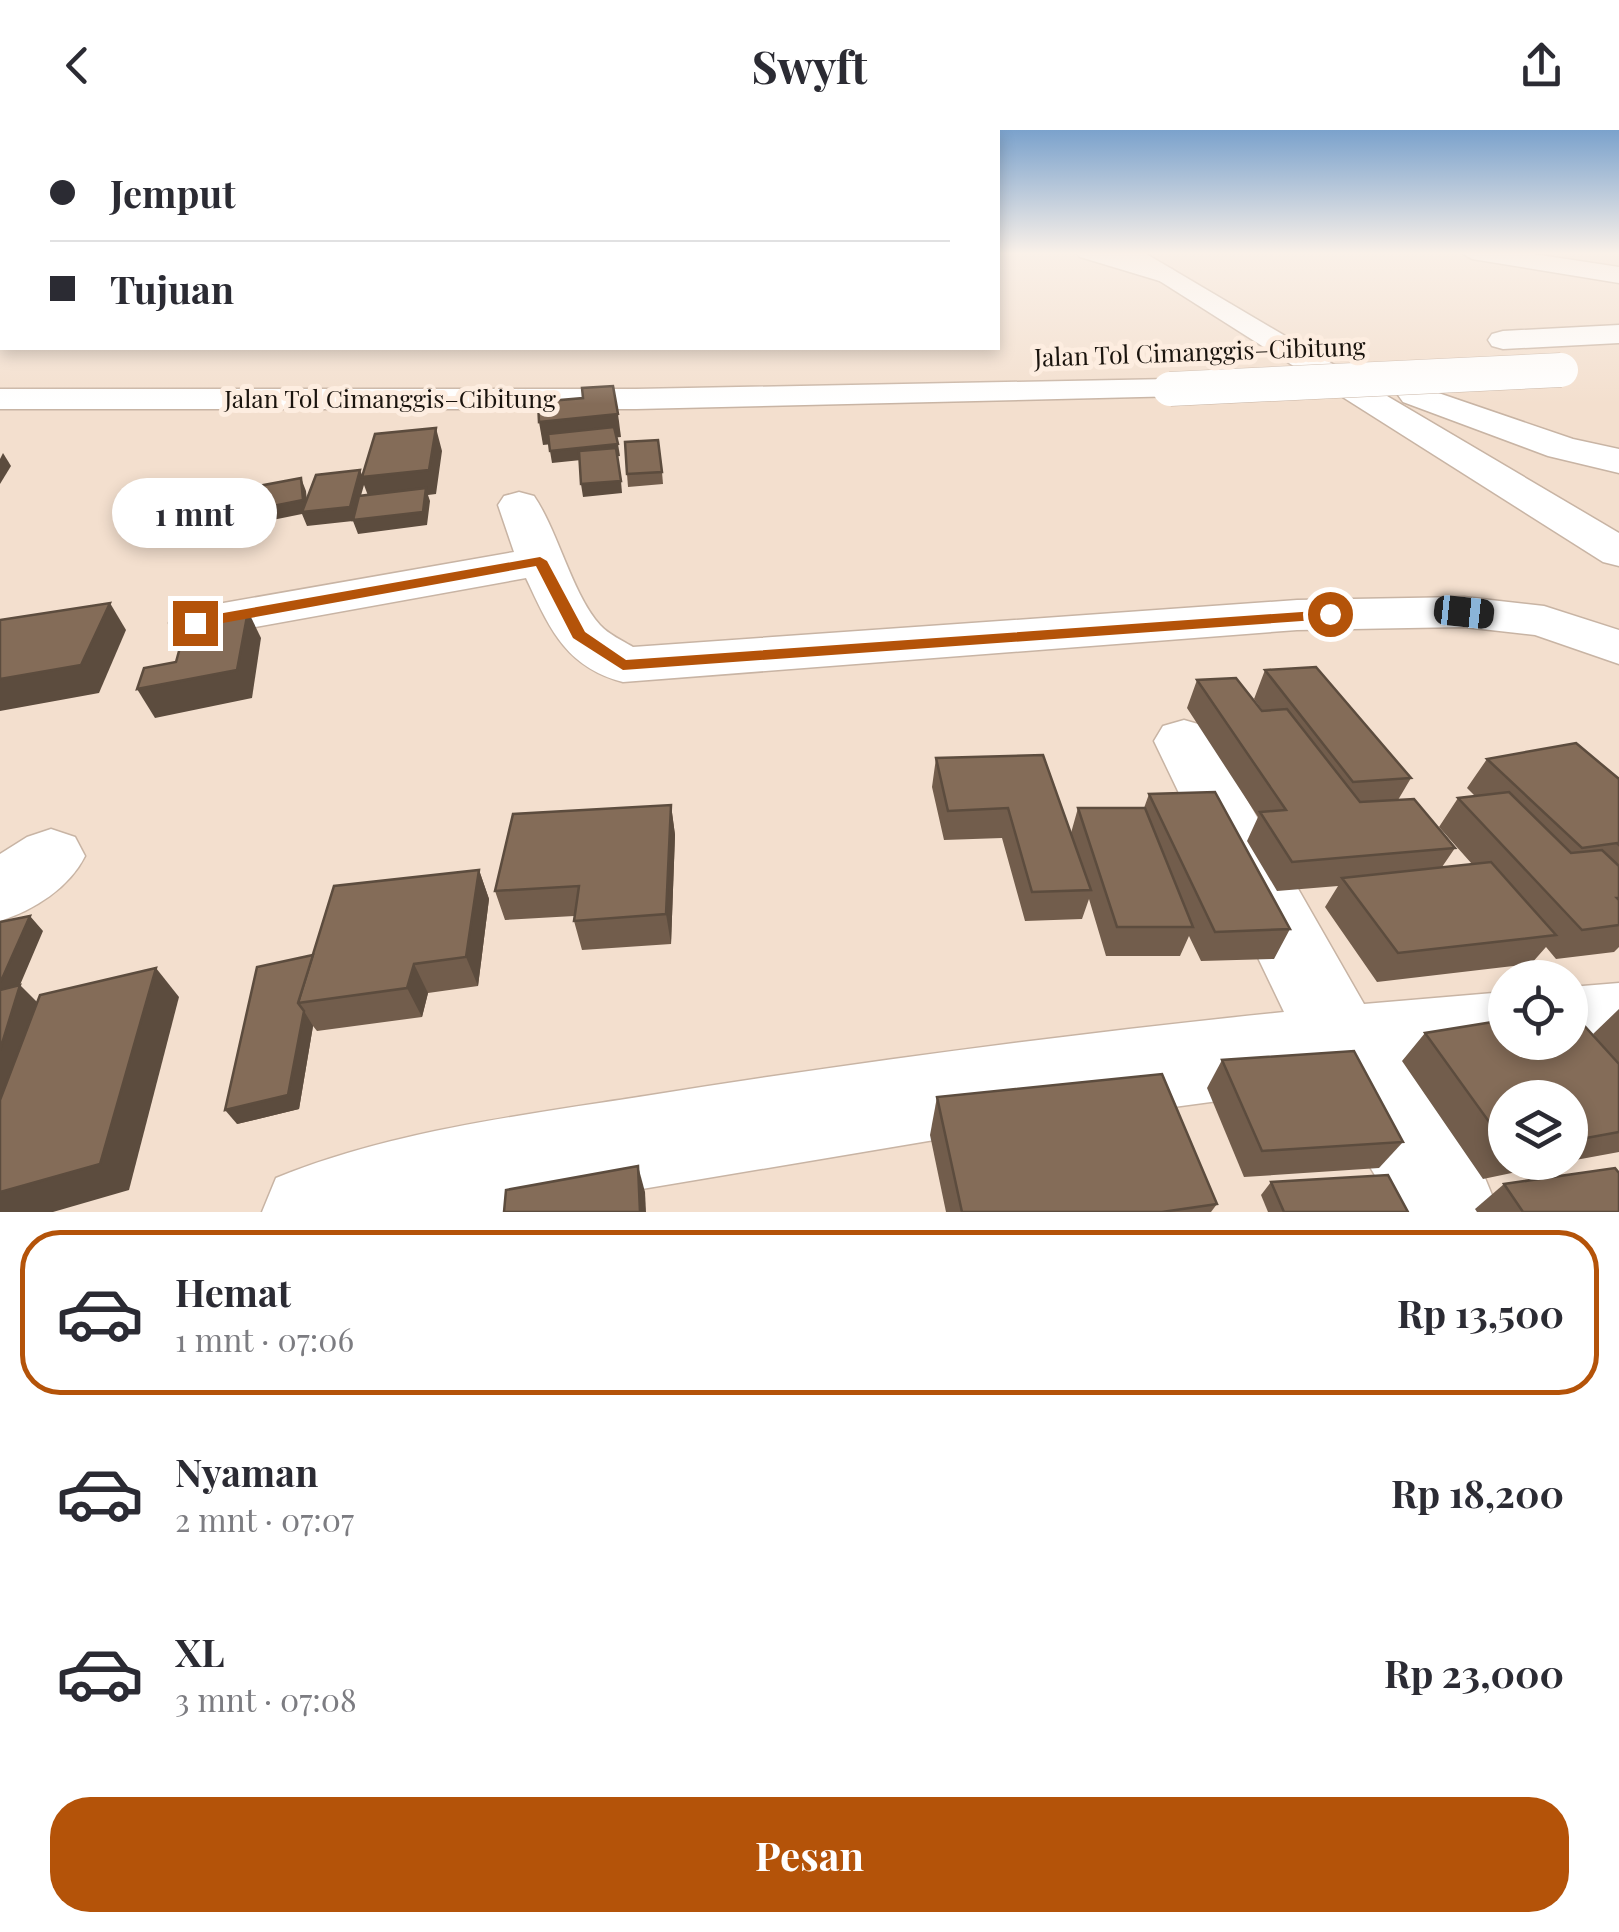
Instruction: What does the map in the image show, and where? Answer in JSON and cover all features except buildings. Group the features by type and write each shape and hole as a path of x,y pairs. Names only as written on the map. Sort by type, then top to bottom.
{"main road":[{"path":"1230,302 1619,552"},
{"path":"1243,302 1568,482"},
{"path":"1465,341 1619,334"},
{"name":"Jalan Tol Cimanggis–Cibitung","path":"1237,352 1332,348"},
{"name":"Jalan Tol Cimanggis–Cibitung","path":"0,399 636,399 1170,389 1600,368"},
{"path":"1416,395 1562,448 1619,461"},
{"path":"519,506 540,561 578,635 623,665 1296,615 1445,612 1544,621 1619,648"},
{"path":"195,623 540,561"},
{"path":"1184,741 1342,1044 1451,1212"},
{"path":"1588,1024 1619,1021"},
{"path":"310,1212 364,1196 551,1156 927,1097 1342,1044 1488,1031"}],"route":[{"path":"195,623 540,561 578,635 623,665 1330,614"}]}
